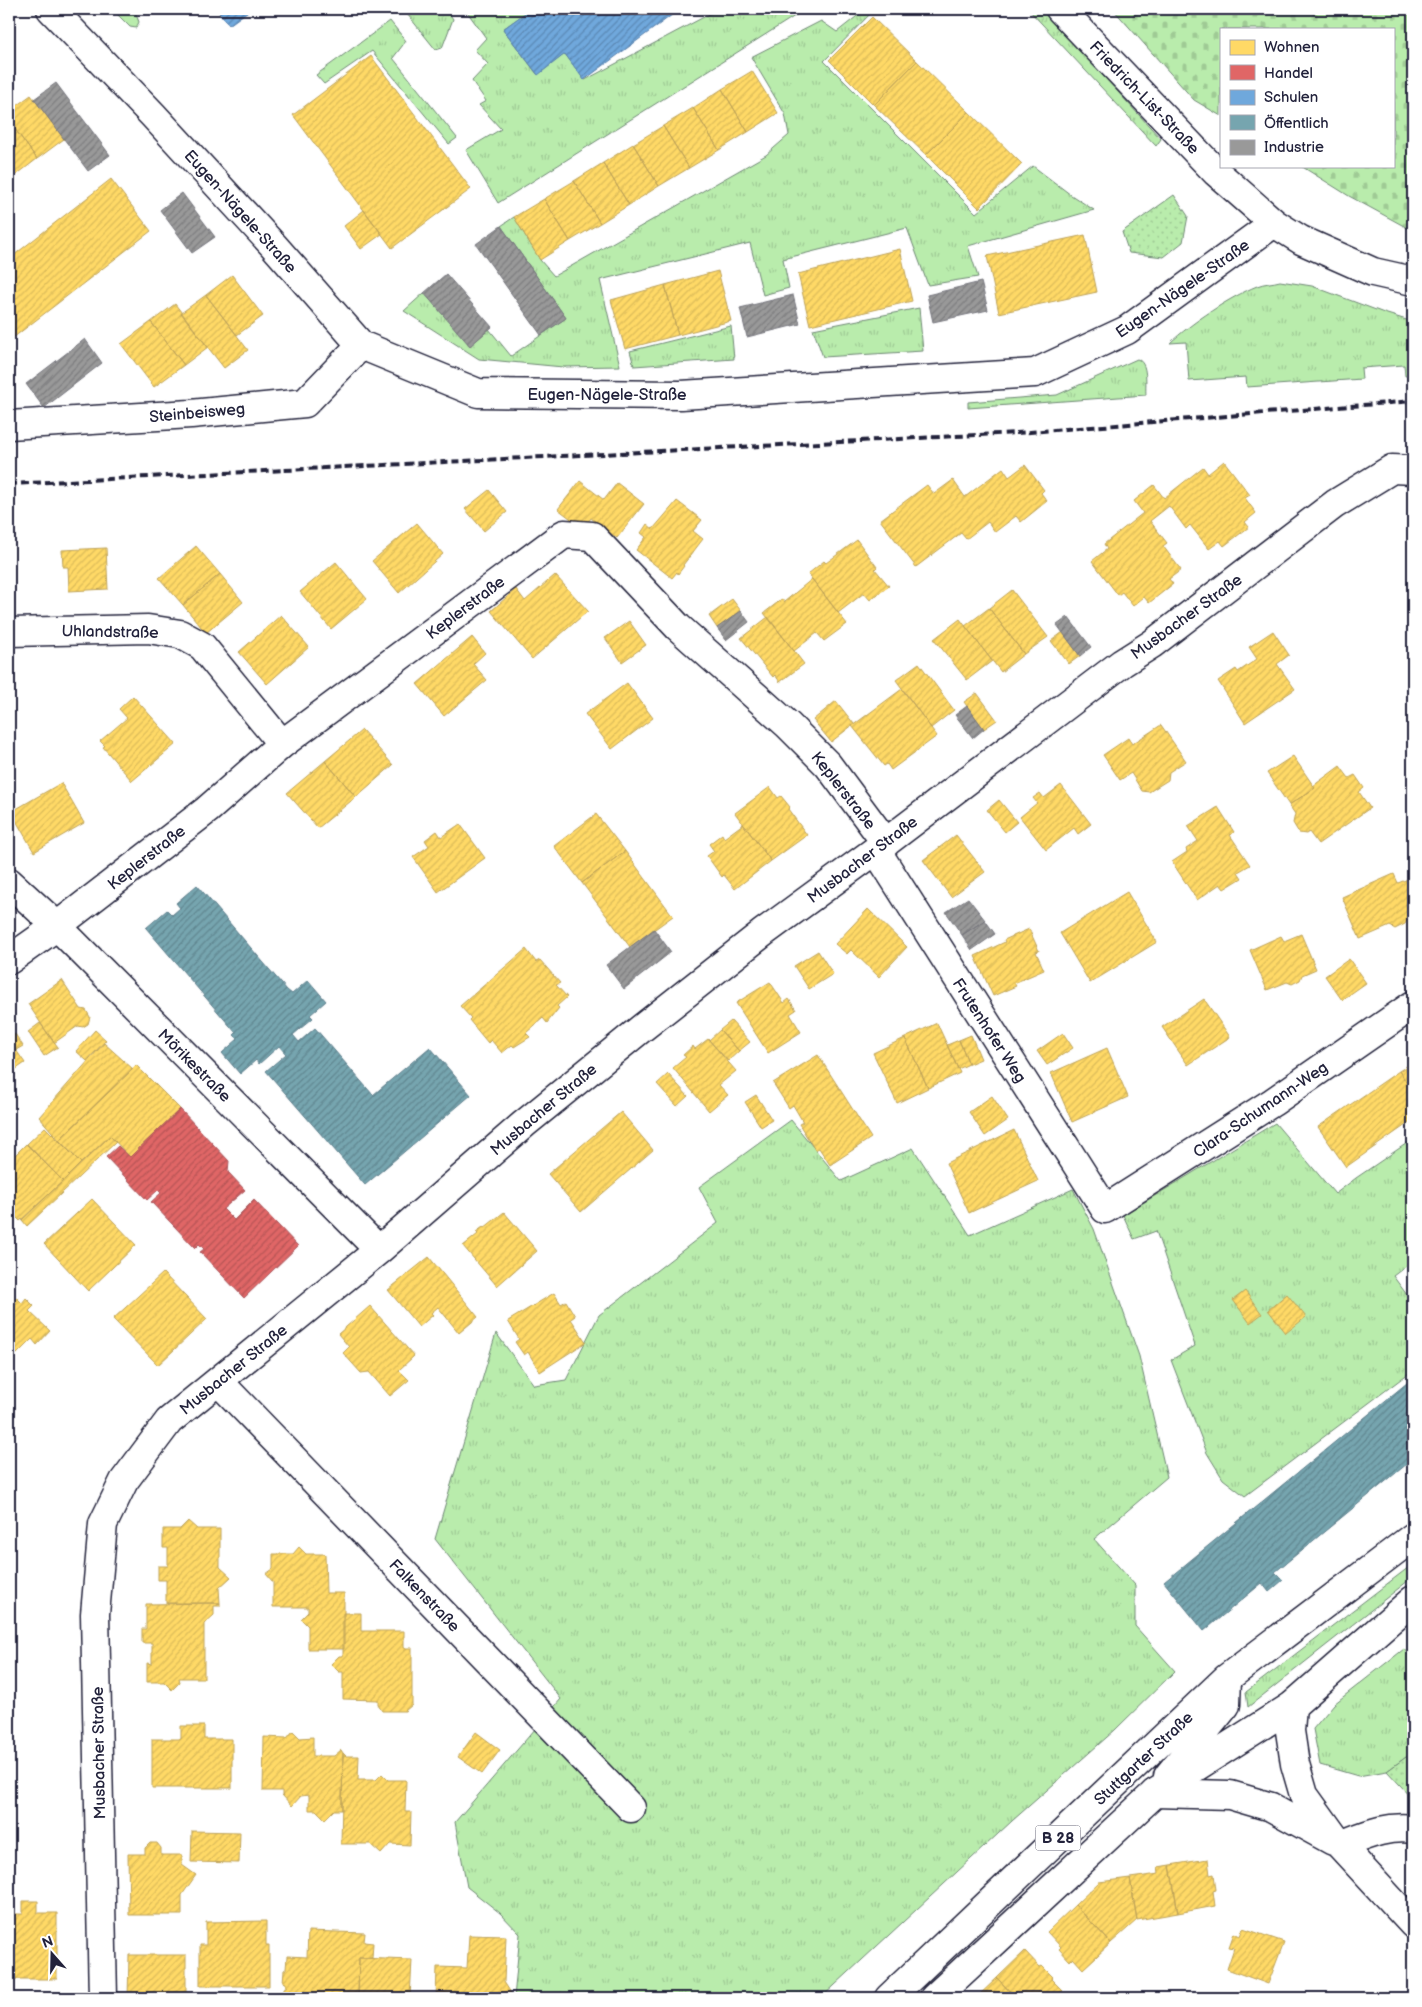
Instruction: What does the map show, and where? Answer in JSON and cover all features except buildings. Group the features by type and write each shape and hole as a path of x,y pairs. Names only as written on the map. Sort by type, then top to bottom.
{"street":[{"name":"Eugen-Nägele-Straße","path":"51,9 256,226 361,346 478,393 680,395 1035,374 1127,330 1274,223"},
{"name":"Friedrich-List-Straße","path":"1060,9 1216,172 1274,223 1302,240 1373,272 1413,281"},
{"name":"Steinbeisweg","path":"9,425 191,414 305,403 361,346"},
{"name":"Musbacher Straße","path":"103,1998 95,1614 103,1524 124,1482 168,1421 219,1382 379,1250 524,1124 764,932 881,847 1122,663 1152,644 1335,504 1392,469 1413,470"},
{"name":"Keplerstraße","path":"9,960 57,926 207,810 282,744 564,534 592,536 678,627 788,725 828,765 881,847"},
{"name":"Uhlandstraße","path":"9,632 148,629 180,634 202,646 282,744"},
{"name":"Frutenhofer Weg","path":"881,847 1105,1209"},
{"name":"Mörikestraße","path":"9,882 57,926 379,1250"},
{"name":"Clara-Schumann-Weg","path":"1105,1209 1274,1102 1413,1005"},
{"name":"Falkenstraße","path":"219,1382 631,1808"},
{"name":"Stuttgarter Straße","path":"889,1998 1227,1678 1413,1537"},
{"name":"Stuttgarter Straße","path":"934,1998 1155,1793 1292,1706 1413,1600"},
{"name":"B 28","path":"1155,1793 1226,1705 1227,1678"},
{"path":"1292,1706 1290,1731 1295,1764 1304,1795 1340,1845 1413,1924"},
{"path":"1155,1793 1230,1795 1272,1807 1340,1845 1378,1831 1413,1829"}],"green space":[{"path":"112,9 134,9 139,22 136,28 130,27"},
{"path":"403,9 446,9 453,19 442,48 436,50"},
{"path":"465,9 527,9 528,11 503,29 537,74 565,54 585,80 719,9 806,9 498,203 466,150 501,129 479,105 486,101 472,81 488,64 475,50 486,38"},
{"path":"866,9 875,9 824,61 976,213 1033,166 1094,210 968,246 978,277 928,285 907,228 783,259 789,288 763,295 750,243 600,280 620,366 563,367 479,359 404,311 424,293 470,345 489,329 511,356 566,318 501,226 514,217 540,260 554,276 766,155 789,135 785,114 751,57 821,21 837,32"},
{"path":"1028,9 1042,9 1161,139 1156,146"},
{"path":"1113,9 1413,9 1413,231 1349,196 1304,168 1394,168 1394,28 1220,28 1220,115 1194,100"},
{"path":"390,21 406,41 393,58 457,138 449,144 372,51 324,84 316,75"},
{"path":"1174,195 1188,216 1183,242 1164,257 1129,253 1122,232"},
{"path":"1280,281 1312,286 1413,322 1413,375 1405,376 1404,365 1361,368 1362,379 1247,387 1246,377 1189,381 1186,342 1170,343 1200,319 1235,297 1260,285"},
{"path":"919,308 923,351 823,357 813,329"},
{"path":"731,326 734,359 634,366 630,351"},
{"path":"1137,359 1141,361 1145,369 1146,395 968,408 968,402 1057,395"},
{"path":"791,1120 841,1181 913,1148 970,1235 1073,1189 1094,1229 1139,1356 1167,1477 1094,1539 1135,1585 1135,1626 1175,1671 1115,1730 1012,1821 821,1998 514,1998 520,1934 500,1913 467,1887 455,1822 561,1699 435,1539 496,1333 534,1385 566,1380 599,1315 718,1223 699,1187"},
{"path":"1275,1123 1335,1194 1413,1139 1413,1261 1393,1276 1413,1303 1413,1370 1245,1496 1223,1479 1207,1453 1171,1360 1195,1346 1156,1231 1134,1239 1123,1215"},
{"path":"1413,1564 1413,1577 1248,1707 1246,1692"},
{"path":"1404,1649 1413,1661 1413,1752 1387,1771 1358,1776 1320,1765 1313,1729 1334,1704"},
{"path":"1413,1752 1413,1799 1387,1771"}],"railway":[{"path":"9,484 1017,433 1413,401"}]}
